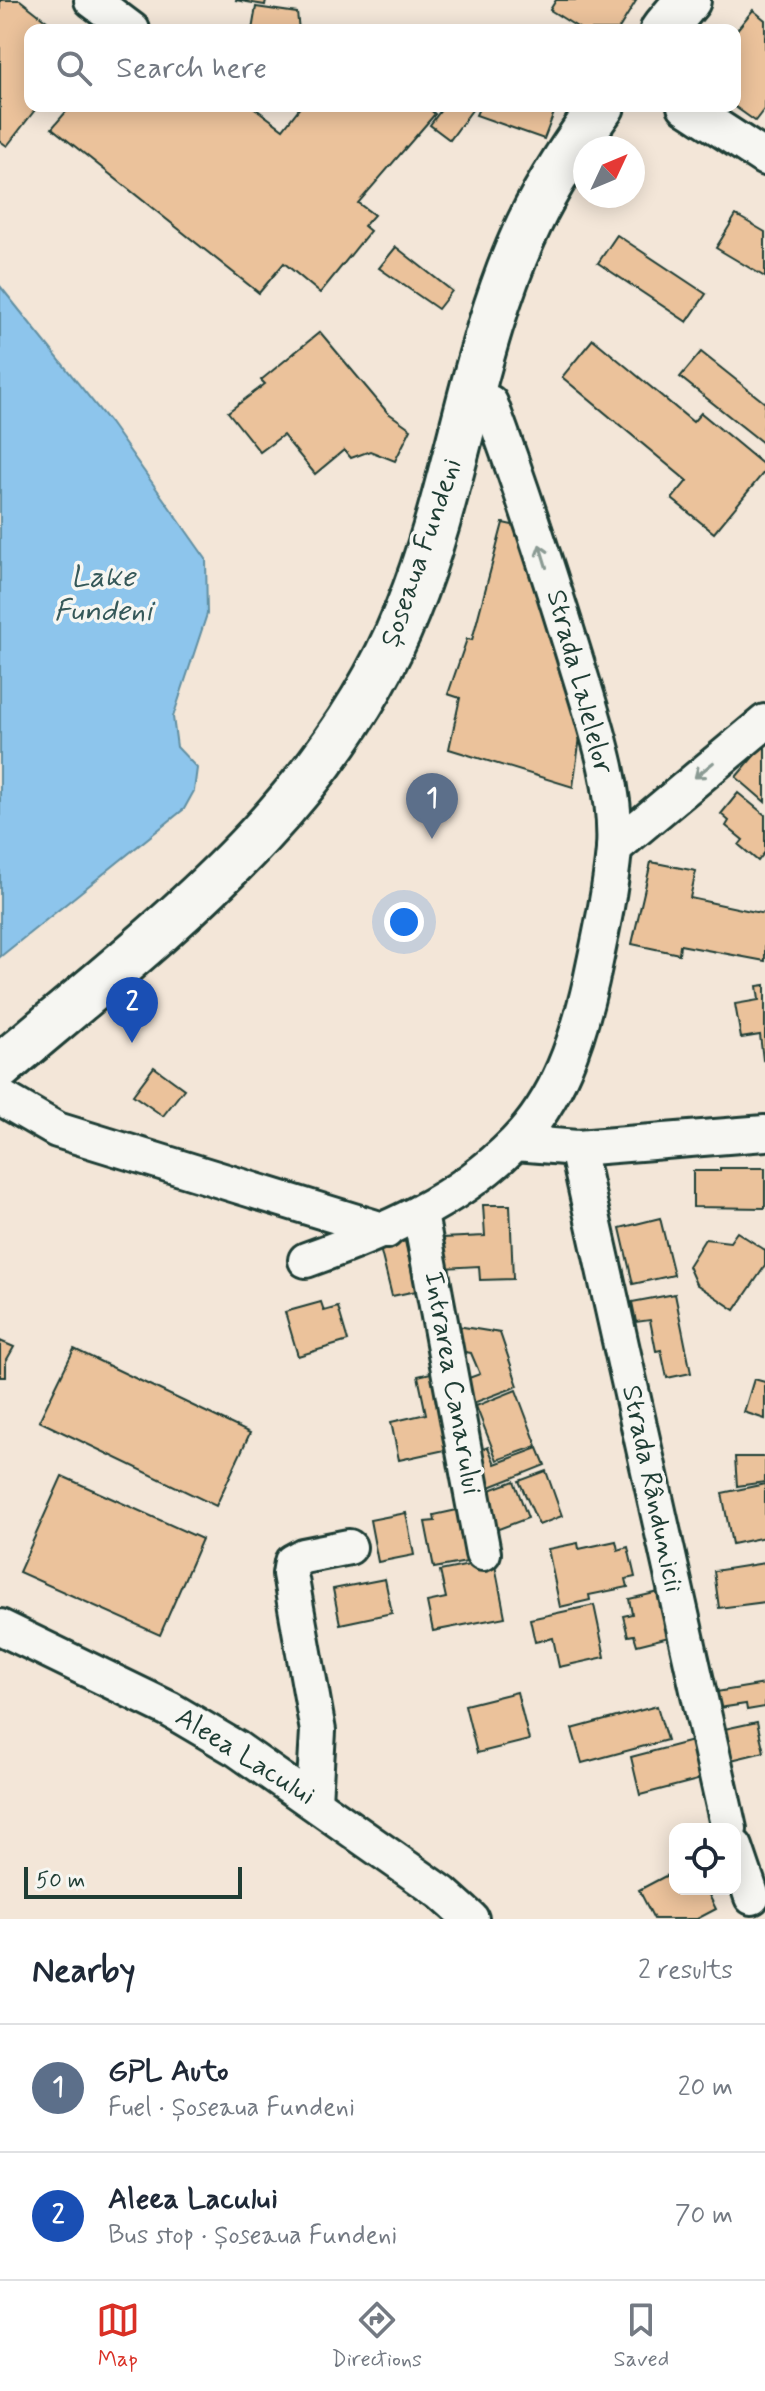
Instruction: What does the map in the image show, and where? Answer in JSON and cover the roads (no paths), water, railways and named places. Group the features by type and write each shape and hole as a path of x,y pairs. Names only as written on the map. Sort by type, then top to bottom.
{"main road":[{"path":"668,24 688,0"},
{"path":"694,24 714,0"},
{"name":"Șoseaua Fundeni","path":"0,1067 177,915 247,850 306,783 349,724 407,611 516,254 548,187 598,112"},
{"path":"607,136 625,112"},
{"name":"Șoseaua Fundeni","path":"0,1098 245,882 306,816 342,769 392,690 426,618 530,270 546,233 573,187"}],"street":[{"path":"92,0 124,24"},
{"path":"694,112 765,158"},
{"name":"Strada Lalelelor","path":"306,1260 386,1231 420,1214 516,1143 549,1098 577,1036 604,921 614,848 608,786 597,730 537,535 490,403"},
{"path":"614,848 765,722"},
{"path":"0,1098 57,1130 386,1231"},
{"path":"516,1143 577,1148 765,1133"},
{"name":"Strada Rândunicii","path":"577,1148 728,1823"},
{"name":"Intrarea Canarului","path":"420,1214 483,1553"},
{"path":"314,1801 318,1731 290,1574 292,1562 303,1556 349,1547"},
{"name":"Aleea Lacului","path":"0,1627 169,1709 314,1801 442,1893 471,1919"},
{"path":"741,1865 752,1897"}],"water":[{"name":"Lake Fundeni","path":"0,286 110,423 206,559 207,614 173,717 177,747 197,768 194,791 184,809 0,957"}],"place":[{"name":"GPL Auto","path":"432,839"},
{"name":"Aleea Lacului","path":"132,1043"}]}
